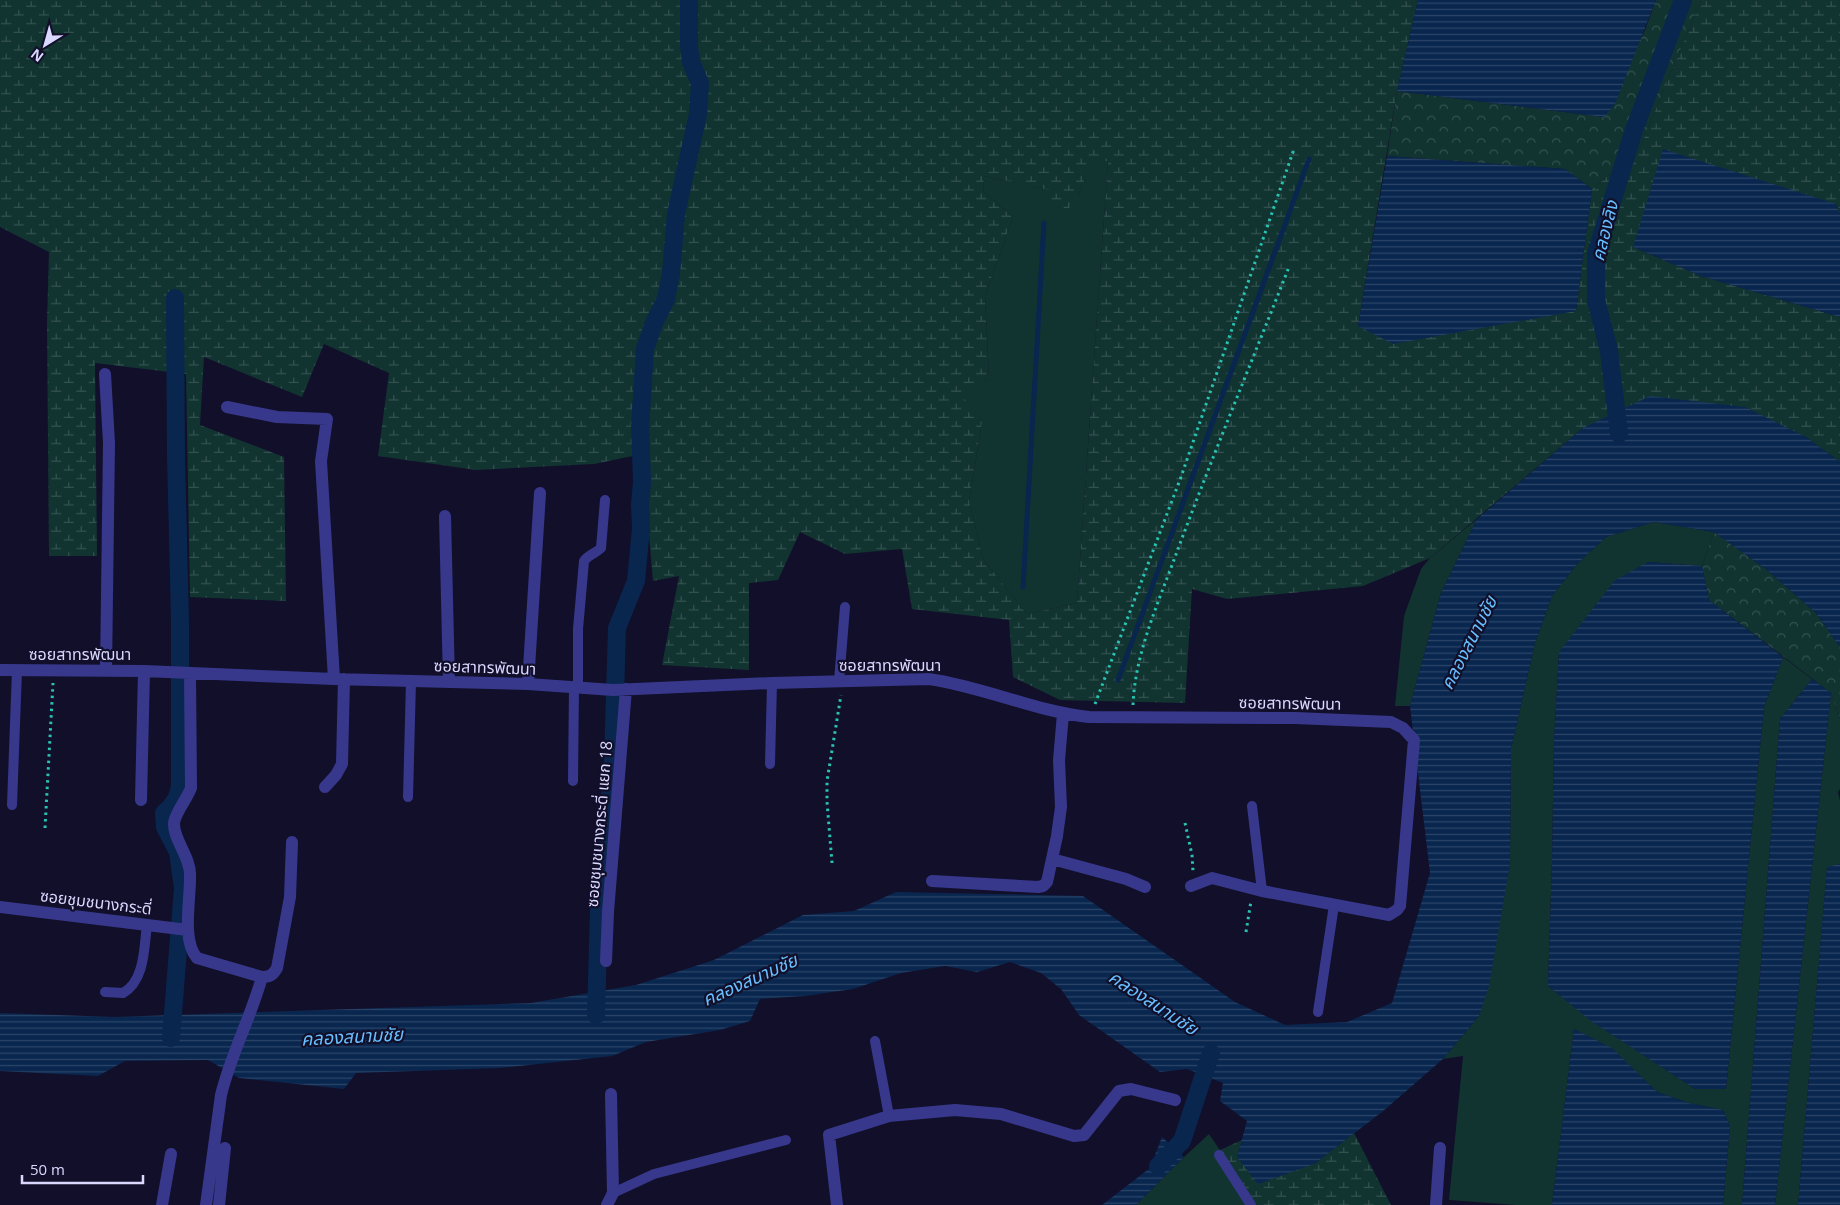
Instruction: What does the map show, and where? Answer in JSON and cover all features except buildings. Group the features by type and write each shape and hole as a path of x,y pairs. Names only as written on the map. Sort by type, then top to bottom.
{"street":[{"path":"105,374 109,443 106,670"},
{"path":"227,407 276,417 327,419 320,462 339,679 342,764 336,775 325,787"},
{"path":"528,684 540,493"},
{"path":"445,516 449,682"},
{"name":"ซอยสาทรพัฒนา","path":"0,670 144,671 528,684 620,689 929,679 952,682 1063,714 1089,717 1295,718 1391,722 1409,733 1414,740 1400,906 1397,910 1389,915 1258,890 1212,878 1191,886"},
{"path":"141,800 144,671"},
{"path":"188,673 191,788 188,798 175,818 174,825 188,858 190,871 183,929 197,958 262,977 269,977 274,974 277,968 290,897 292,842"},
{"name":"ซอยชุมชนางกระดี่ แยก 18","path":"606,961 620,689"},
{"path":"932,881 1043,886 1047,882 1061,807 1059,760 1063,714"},
{"path":"1052,859 1126,879 1146,887"},
{"name":"ซอยชุมชนางกระดี่","path":"0,907 183,929"},
{"path":"206,1205 221,1095 262,977"},
{"path":"837,1205 830,1135 889,1116 955,1110 1001,1114 1074,1136 1084,1135 1092,1127 1119,1091 1132,1089 1175,1100"},
{"path":"607,1205 613,1193 611,1094"},
{"path":"220,1205 225,1148"},
{"path":"1436,1205 1440,1148"},
{"path":"162,1205 171,1154"}],"lane":[{"path":"573,781 578,629 584,561 601,548 605,500"},
{"path":"841,681 845,607"},
{"path":"12,806 17,670"},
{"path":"408,797 411,681"},
{"path":"770,764 772,683"},
{"path":"1252,806 1258,890"},
{"path":"1318,1012 1334,905"},
{"path":"105,992 123,993 134,983 141,967 147,925"},
{"path":"874,1041 889,1116"},
{"path":"613,1193 654,1174 786,1140"},
{"path":"1219,1155 1252,1205"}],"path":[{"path":"1089,717 1181,477 1294,149"},
{"path":"1132,718 1134,684 1150,626 1186,528 1289,267"},
{"path":"45,828 54,670"},
{"path":"832,863 826,802 827,781 841,681"},
{"path":"1185,823 1193,861 1191,886"},
{"path":"1246,932 1258,890"}],"green space":[{"path":"0,0 1418,0 1397,91 1358,326 1576,311 1592,189 1639,150 1701,0 1840,0 1840,215 1836,204 1633,247 1701,276 1840,317 1840,462 1806,437 1583,428 1430,558 1363,586 1227,599 1192,589 1185,703 1060,700 1013,677 1009,620 912,609 902,549 845,554 800,532 778,580 749,583 749,670 662,665 679,576 653,581 642,454 594,464 476,470 378,456 389,373 324,344 302,397 204,357 200,425 284,457 286,601 190,597 186,374 95,363 97,556 49,556 47,323 49,252 0,227","holes":["1108,161 1077,603 1027,614 983,559 969,501 982,422 963,397 989,378 985,296 1013,217 983,191 984,176 1049,190 1053,204 1066,212 1078,196 1091,163"]},
{"path":"1656,0 1701,0 1639,150 1592,189 1565,169 1387,156 1397,91 1604,117 1645,30"},
{"path":"1108,161 1077,603 1027,614 983,559 969,501 982,422 962,397 989,378 985,296 1013,217 983,191 984,176 1078,196 1091,162"},
{"path":"1477,519 1441,593 1410,706 1395,706 1404,616 1421,569 1430,558"},
{"path":"1654,522 1714,532 1702,566 1648,562 1559,652 1554,741 1548,986 1592,1021 1695,1089 1726,1089 1764,707 1783,657 1812,679 1780,719 1742,1205 1723,1205 1730,1126 1723,1110 1689,1103 1657,1092 1612,1049 1574,1029 1552,1205 1516,1205 1449,1200 1463,1056 1443,1059 1479,1016 1510,864 1511,749 1535,643 1552,596 1577,564 1606,537"},
{"path":"1714,532 1767,570 1816,613 1840,647 1840,719 1831,693 1709,600 1702,566"},
{"path":"1831,693 1840,719 1840,789 1838,792 1840,801 1840,864 1827,868 1798,1205 1775,1205"},
{"path":"1354,1133 1391,1205 1257,1205 1220,1150 1242,1140 1237,1157 1314,1164"},
{"path":"1209,1134 1257,1205 1136,1205 1184,1157"}],"water":[{"path":"1418,0 1656,0 1615,104 1604,117 1397,91"},
{"path":"1663,149 1836,204 1840,215 1840,317 1701,276 1633,247"},
{"path":"1387,156 1565,169 1592,189 1576,311 1393,344 1358,326"},
{"name":"คลองสนามชัย","path":"1650,396 1745,407 1806,437 1840,462 1840,647 1816,613 1767,570 1714,532 1654,522 1606,537 1577,564 1552,596 1535,643 1511,749 1510,864 1489,986 1479,1016 1443,1059 1382,1112 1314,1164 1258,1184 1237,1157 1247,1121 1220,1101 1223,1083 1187,1069 1160,1072 1079,1015 1061,989 1041,973 1010,962 977,972 945,966 901,973 853,989 805,996 760,999 750,1021 720,1030 646,1042 612,1056 500,1068 356,1073 344,1089 239,1078 208,1060 125,1061 98,1076 0,1071 0,1013 114,1017 531,1003 636,985 714,960 803,915 854,911 896,892 1083,896 1235,1002 1285,1025 1347,1022 1392,1003 1430,873 1410,706 1441,593 1477,519 1583,428"},
{"path":"1648,562 1702,566 1709,600 1783,657 1764,707 1726,1089 1695,1089 1591,1021 1548,986 1554,741 1559,652 1615,580"},
{"path":"1812,679 1831,693 1775,1205 1742,1205 1780,719"},
{"path":"1840,864 1840,1205 1798,1205 1827,867"},
{"path":"1574,1029 1612,1048 1657,1092 1689,1103 1723,1110 1730,1126 1723,1205 1552,1205"},
{"path":"1162,1137 1184,1157 1136,1205 1102,1205 1150,1168"}],"waterway":[{"path":"596,1015 599,910 613,763 617,628 636,581 641,528 640,427 645,349 654,323 666,299 671,274 676,214 698,114 700,83 691,62 689,0"},
{"name":"คลองลิง","path":"1619,434 1609,351 1596,300 1596,254 1634,130 1683,0"},
{"path":"1118,680 1309,159"},
{"path":"1023,587 1044,223"},
{"path":"171,1038 183,888 178,852 165,827 164,813 175,801 180,785 180,621 175,298"},
{"path":"1158,1166 1182,1141 1211,1053"}]}
